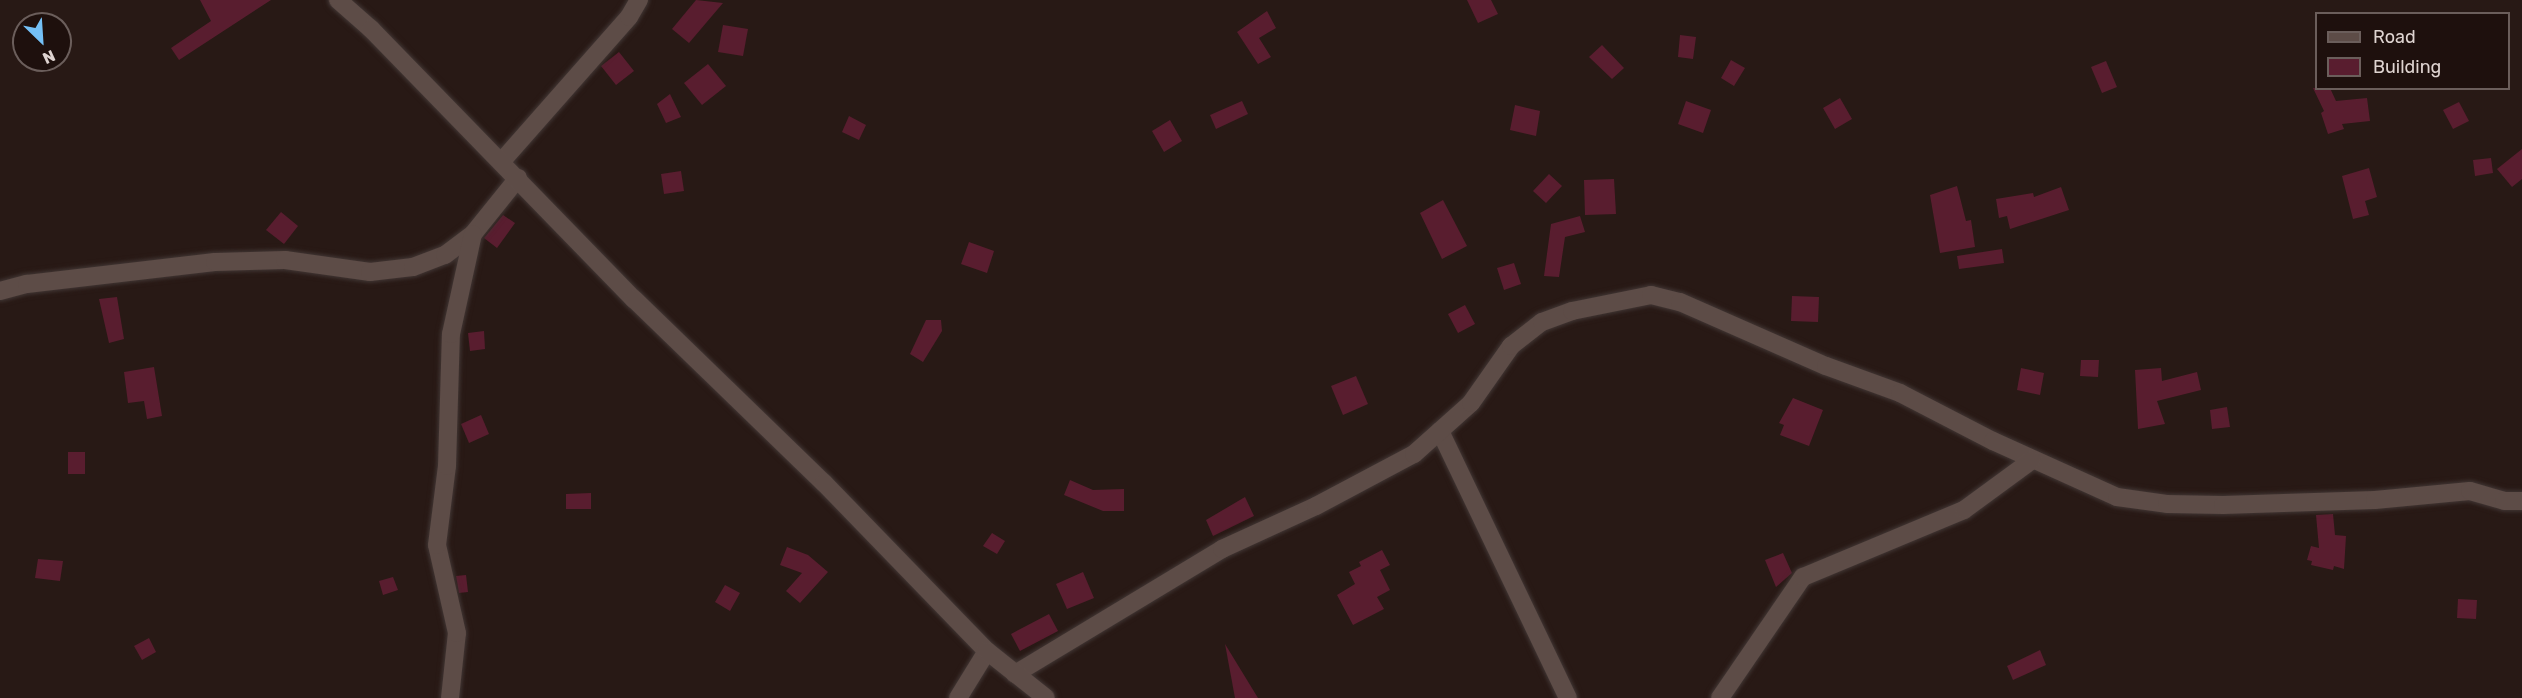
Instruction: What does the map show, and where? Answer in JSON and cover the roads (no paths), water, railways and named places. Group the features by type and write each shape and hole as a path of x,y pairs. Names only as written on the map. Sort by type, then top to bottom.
{"street":[{"path":"338,0 502,161 634,299 824,483 987,651 1046,698"},
{"path":"502,161 629,17 639,0"},
{"path":"0,291 27,284 215,262 285,260 370,272 412,267 445,255 473,234 518,178"},
{"path":"450,698 457,633 437,545 447,466 451,334 473,234"},
{"path":"1016,674 1222,549 1316,506 1414,454 1471,403 1511,346 1542,322 1572,310 1651,295 1680,302 1826,366 1900,393 2032,460 2117,497 2167,504 2353,501 2470,491 2504,501 2522,501"},
{"path":"1440,431 1568,698"},
{"path":"1720,698 1803,577 1964,510 2032,460"},
{"path":"958,698 987,651"}]}
